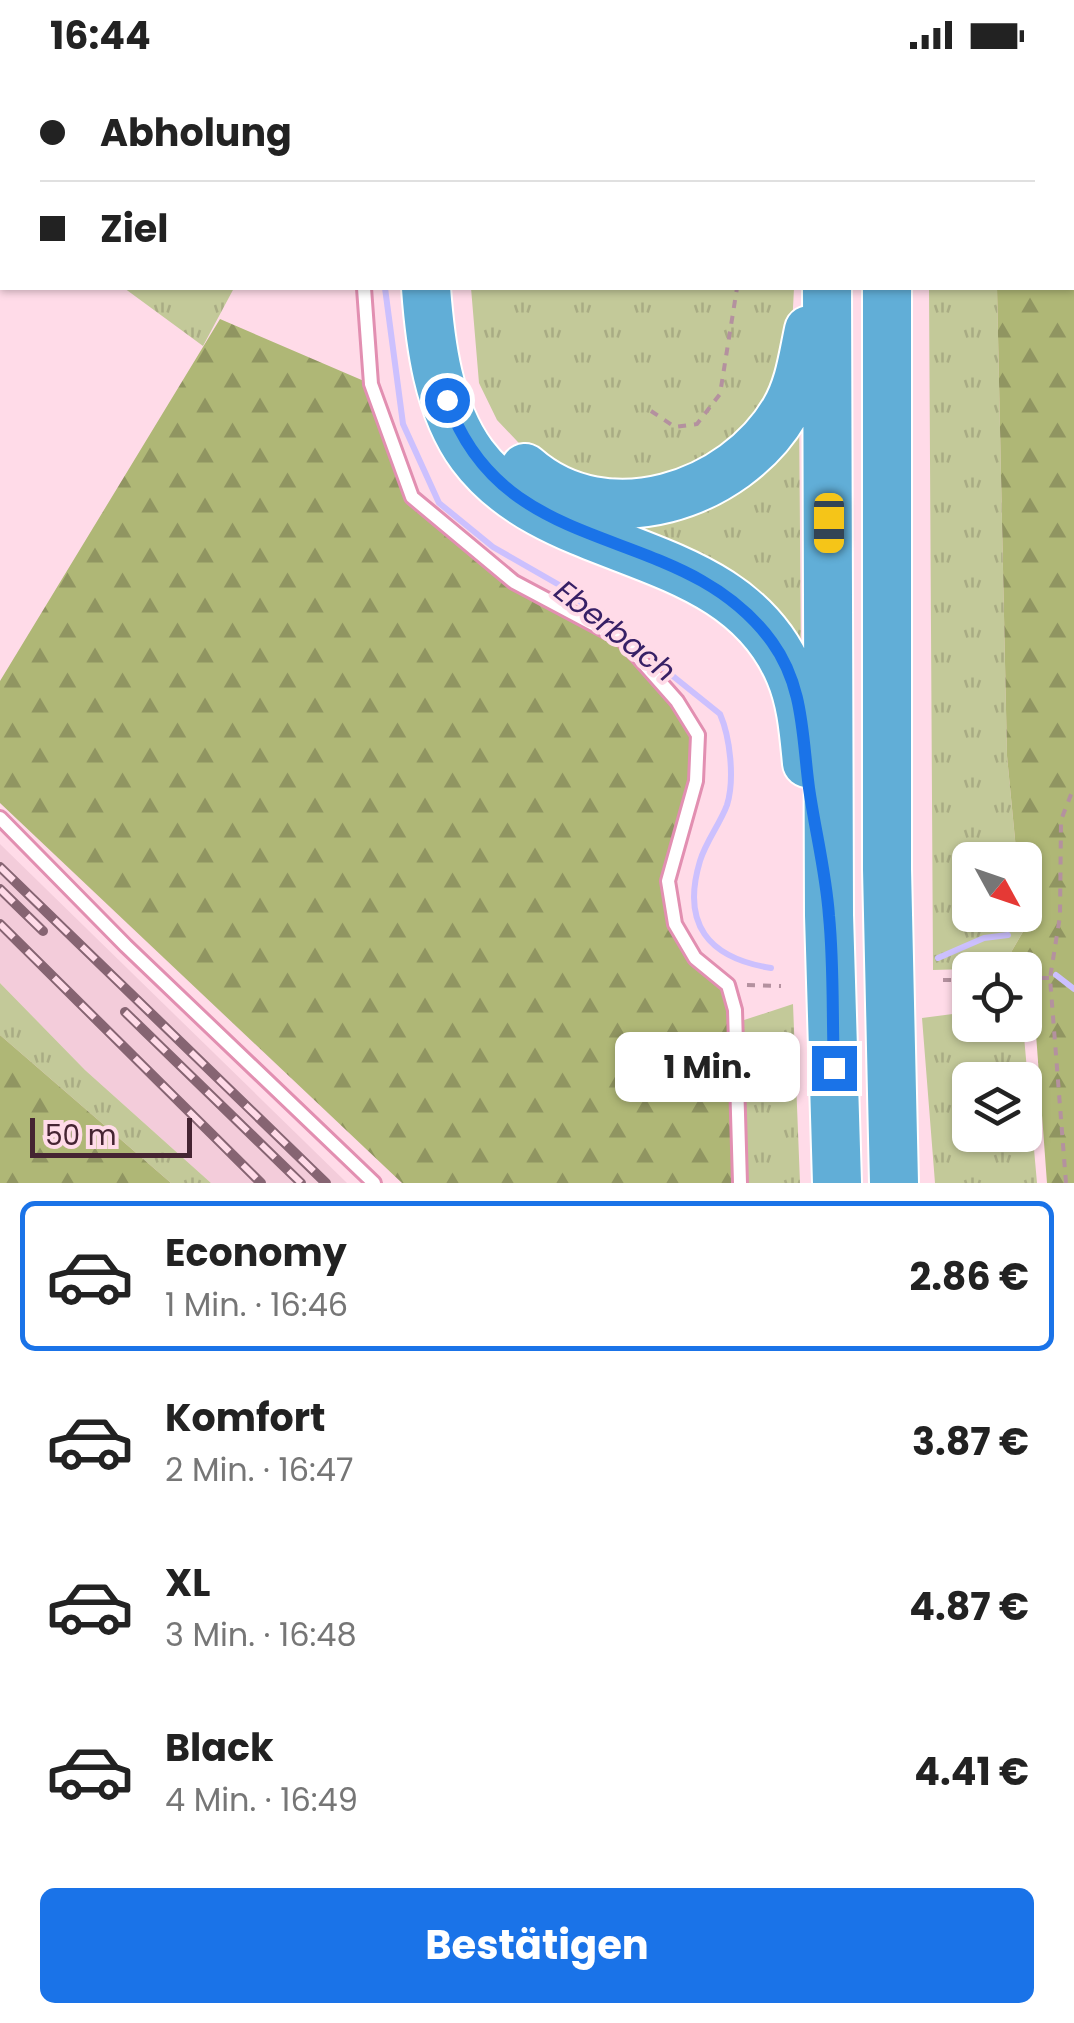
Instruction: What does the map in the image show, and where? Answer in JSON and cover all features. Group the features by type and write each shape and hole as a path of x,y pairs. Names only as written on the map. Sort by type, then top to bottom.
{"highway":[{"path":"426,290 438,374 456,428 494,480 523,503 570,528 677,567 716,589 745,611 772,643 790,674 802,716 829,915"},
{"path":"456,290 458,368 483,424 535,477 578,495 623,505 672,498 710,484 760,446 800,380 818,290"},
{"path":"827,290 829,915 837,1183"},
{"path":"887,290 887,869 894,1183"}],"lane":[{"path":"364,290 371,384 412,497 514,582 623,640 677,701 698,736 696,780 668,881 675,924 695,958 728,984 734,1010 740,1183"},
{"path":"0,818 126,946 374,1183"}],"path":[{"path":"651,411 675,427 698,424 720,394 737,290"},
{"path":"1066,1183 1050,978 1060,916 1061,820 1074,787"},
{"path":"1042,978 1050,978"},
{"path":"943,980 952,980"},
{"path":"728,984 781,986"}],"shaded area":[{"path":"0,844 347,1183 211,1183 85,1070 0,983"}],"green space":[{"path":"127,290 233,290 203,346"},
{"path":"435,290 442,290 453,372 471,420 495,455 526,481 562,499 600,509 640,511 680,505 718,490 760,460 799,406 801,662 761,606 723,571 671,544 552,503 522,487 498,466 462,413 451,383"},
{"path":"471,290 794,290 791,347 774,391 725,460 632,490 533,458 497,420 479,383"},
{"path":"929,290 997,290 1007,756 1015,842 952,842 952,932 1023,932 1011,952 952,952 952,969 933,970"},
{"path":"997,290 1074,290 1074,1183 1047,1183 1042,1062 1038,1062 1037,1042 1042,1042 1042,952 1011,952 1023,932 1042,932 1042,842 1015,842 1007,756"},
{"path":"220,319 371,384 412,497 514,582 623,640 698,735 694,773 672,869 671,897 679,926 697,955 728,985 740,1183 402,1183 0,803 0,681"},
{"path":"0,983 85,1070 211,1183 171,1183 0,1035"},
{"path":"793,1004 800,1183 748,1183 741,1021"},
{"path":"952,1014 952,1042 1025,1042 1026,1062 952,1062 952,1152 1034,1152 1037,1183 935,1183 922,1018"},
{"path":"0,1035 171,1183 0,1183"}],"waterway":[{"name":"Eberbach","path":"385,290 403,424 439,503 493,547 561,586 720,714 729,746 731,783 727,805 700,861 694,903 705,934 716,946 731,956 771,968"},
{"name":"Eberbach","path":"938,958 984,938 1008,935"},
{"name":"Eberbach","path":"1056,975 1074,989"}],"railway":[{"path":"0,867 326,1183"},
{"path":"0,889 43,931"},
{"path":"0,924 261,1183"},
{"path":"125,1012 301,1183"}],"route":[{"path":"447,400 456,428 471,454 494,480 523,503 570,528 677,567 716,589 745,611 772,643 790,674 802,716 808,785 829,915 834,1068"}]}
